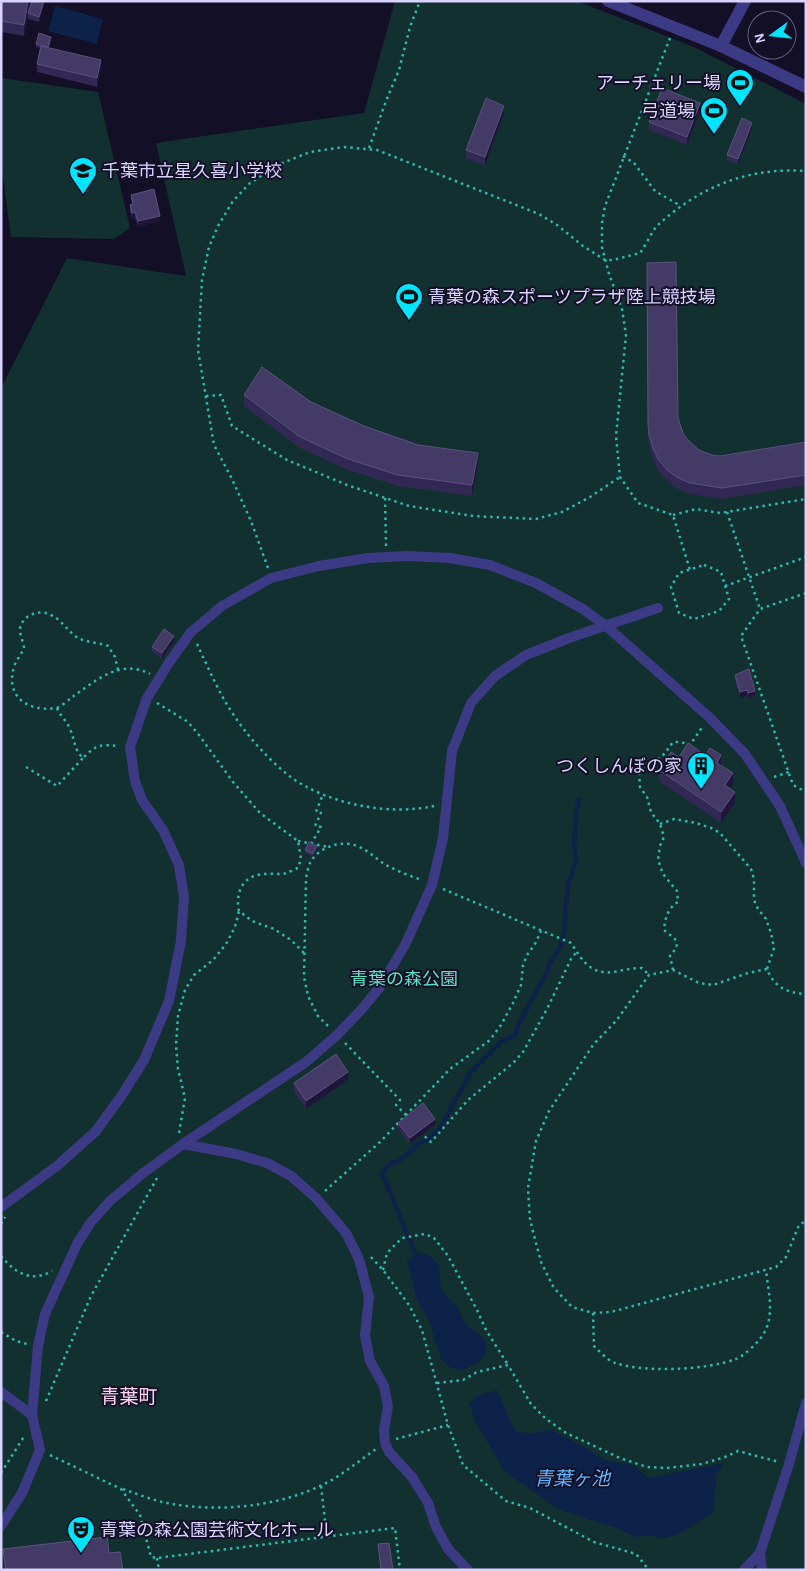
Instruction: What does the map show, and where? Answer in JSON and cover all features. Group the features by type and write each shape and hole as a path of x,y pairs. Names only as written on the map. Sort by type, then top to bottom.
{"street":[{"path":"608,1 721,46 806,87"},
{"path":"721,46 745,1"},
{"path":"1,1207 57,1166 96,1132 144,1060 170,1001 181,941 184,897 179,865 163,830 142,800 135,781 130,747 147,698 191,632 222,606 271,578 319,566 368,558 450,558 490,565 536,583 583,609 606,626 709,717 745,754 780,806 806,864"},
{"path":"1,1526 22,1493 40,1450 33,1419 38,1346 45,1314 76,1244 91,1222 111,1200 142,1174 183,1144 306,1062 337,1035 380,987 405,946 432,885 443,838 452,751 472,703 495,676 526,655 658,608"},
{"path":"183,1144 236,1154 267,1163 291,1176 316,1198 346,1233 359,1259 369,1297 365,1334 370,1361 384,1386 388,1406 384,1430 385,1443 389,1452 412,1477 428,1503 436,1527 448,1549 468,1570"},
{"path":"1,1392 33,1419"},
{"path":"762,1570 760,1553 806,1403"},
{"path":"744,1570 760,1553"}],"path":[{"path":"369,149 399,70 410,27 420,1"},
{"path":"670,37 604,206 602,223 602,247 622,309 626,335 616,436 620,478 638,503 673,515 696,510 720,513 806,499"},
{"path":"271,578 251,521 214,445 198,350 202,280 209,247 218,226 233,201 250,183 293,157 325,149 344,147 369,149 386,153 539,214 605,260 614,260 640,253 656,227 695,196 725,181 777,171 806,171"},
{"path":"623,156 634,163 655,191 682,206"},
{"path":"206,396 221,395 232,426 286,460 347,485 409,506 473,516 536,519 562,512 620,478"},
{"path":"385,498 386,557"},
{"path":"727,512 760,610"},
{"path":"673,515 690,570"},
{"path":"725,586 806,557"},
{"path":"704,565 721,572 725,586 729,599 719,611 694,619 679,613 671,587 679,573 704,565"},
{"path":"806,593 760,610 741,636 793,785 806,792"},
{"path":"118,670 108,646 80,639 49,613 40,611 31,614 23,620 20,630 24,647 14,665 12,678 14,690 28,706 57,708 92,683 118,670 133,668 144,671 158,679"},
{"path":"191,632 222,696 240,724 264,752 289,775 309,787 353,804 381,809 419,809 446,804"},
{"path":"147,698 188,722 233,782 260,813 298,841 328,847"},
{"path":"57,708 59,714 70,727 78,754 84,758"},
{"path":"673,970 670,956 678,947 675,939 664,930 665,918 673,905 678,902 677,891 663,874 658,860 660,846 664,837 660,824 651,812 647,796 640,787 639,773 645,765 656,762 673,742 690,745 709,717"},
{"path":"26,767 57,786 93,748 106,744 130,747"},
{"path":"763,780 789,772"},
{"path":"311,844 321,827 315,826 321,813 316,812 323,793"},
{"path":"660,824 674,819 696,822 711,828 720,833 751,869 754,879 754,900 766,919 774,948 767,969 771,980 787,992 806,994"},
{"path":"45,1403 91,1296 171,1154 178,1137 185,1098 178,1069 176,1045 178,1016 185,990 194,975 213,960 226,944 235,927 239,911 237,901 244,881 250,877 263,874 287,873 298,868 301,859 298,841"},
{"path":"412,1121 396,1105 400,1100 318,1016 308,996 304,977 306,878 309,863 320,850 344,844 356,845 384,864 571,943 581,958 595,971 605,973 642,968 649,975"},
{"path":"239,911 252,920 274,928 291,940 304,954"},
{"path":"316,1198 380,1142 450,1069 490,1040 513,1003 521,985 523,965 527,954 536,944 542,931"},
{"path":"417,1128 431,1142 468,1100 514,1063 523,1052 547,1010 572,957 577,952"},
{"path":"767,969 748,973 713,985 699,983 673,970 649,975 616,1021 593,1045 549,1111 536,1141 528,1188 530,1220 541,1262 554,1288 572,1307 593,1313 611,1312 776,1266 786,1257 799,1225 806,1221"},
{"path":"383,1270 387,1254 402,1238 425,1234 434,1238 448,1256 486,1330 531,1404 545,1418 566,1433 620,1458 647,1467 667,1468 702,1464 725,1457 738,1450 788,1464"},
{"path":"365,1251 383,1270 409,1305 422,1330 448,1425 463,1464 506,1501 530,1508 594,1542 636,1554 649,1570"},
{"path":"1,1256 10,1267 21,1274 37,1276 56,1268"},
{"path":"593,1313 594,1346 614,1362 645,1368 710,1366 738,1358 756,1344 764,1334 771,1310 766,1269"},
{"path":"1,1332 16,1341 38,1346"},
{"path":"437,1383 463,1380 477,1372 508,1366"},
{"path":"1,1472 33,1419"},
{"path":"40,1450 122,1488 165,1503 200,1508 241,1507 280,1500 329,1482 385,1443 448,1425"},
{"path":"321,1485 327,1537"},
{"path":"122,1488 140,1515 151,1557 157,1558 394,1528 400,1570"},
{"path":"157,1558 159,1570"}],"green space":[{"name":"青葉の森公園","path":"395,1 577,1 694,47 806,104 806,1570 1,1570 1,388 67,258 186,276 156,143 364,113"},
{"path":"1,78 98,92 130,228 114,239 11,237 1,161"}],"water":[{"path":"55,6 103,19 97,44 48,31"},
{"path":"415,1253 428,1254 439,1265 441,1290 458,1307 463,1321 485,1340 486,1351 481,1361 463,1370 451,1368 442,1361 429,1321 417,1301 407,1261"},
{"name":"青葉ヶ池","path":"497,1390 515,1431 530,1434 550,1430 606,1460 633,1465 648,1478 724,1463 716,1476 714,1512 679,1534 661,1539 652,1535 636,1537 616,1528 558,1509 504,1471 476,1422 469,1404 475,1397"}],"building":[{"path":"1,1 28,1 24,25 1,21"},
{"path":"32,1 44,1 39,17 28,13"},
{"path":"39,33 51,37 48,47 36,44"},
{"path":"41,46 101,60 97,78 37,64"},
{"path":"662,88 700,103 687,137 649,122"},
{"path":"486,98 504,106 485,157 466,150"},
{"path":"742,118 752,123 738,159 727,155"},
{"path":"154,189 160,216 138,221 135,212 132,213 130,205 133,204 131,195"},
{"path":"676,262 678,418 683,433 699,450 720,456 806,442 806,475 722,488 690,483 678,478 667,470 658,459 649,435 648,424 647,263"},
{"path":"262,367 311,402 364,426 418,445 478,453 472,485 398,475 348,459 300,437 244,395"},
{"path":"164,629 174,636 162,653 152,647"},
{"path":"749,669 755,691 748,693 747,690 740,692 735,675"},
{"name":"つくしんぼの家","path":"688,743 705,755 710,748 721,755 717,763 733,773 725,785 735,792 721,812 659,770 671,752 679,757"},
{"path":"309,842 317,846 313,854 305,850"},
{"path":"336,1054 348,1072 306,1101 294,1083"},
{"path":"423,1103 435,1119 410,1138 398,1123"},
{"path":"107,1537 109,1553 120,1552 123,1570 6,1570 3,1549"},
{"path":"389,1543 393,1570 381,1570 378,1544"}],"waterway":[{"path":"415,1253 382,1173 392,1162 395,1163 404,1157 418,1144 439,1130 471,1072 502,1041 515,1035 520,1021 550,963 560,948 564,933 568,884 576,861 574,844 579,800"}],"place":[{"name":"アーチェリー場","path":"740,107"},
{"name":"弓道場","path":"714,135"},
{"name":"千葉市立星久喜小学校","path":"83,195"},
{"name":"青葉の森スポーツプラザ陸上競技場","path":"409,321"},
{"name":"つくしんぼの家","path":"701,790"},
{"name":"青葉の森公園芸術文化ホール","path":"81,1554"}],"district":[{"name":"青葉町","path":"129,1396"}]}
